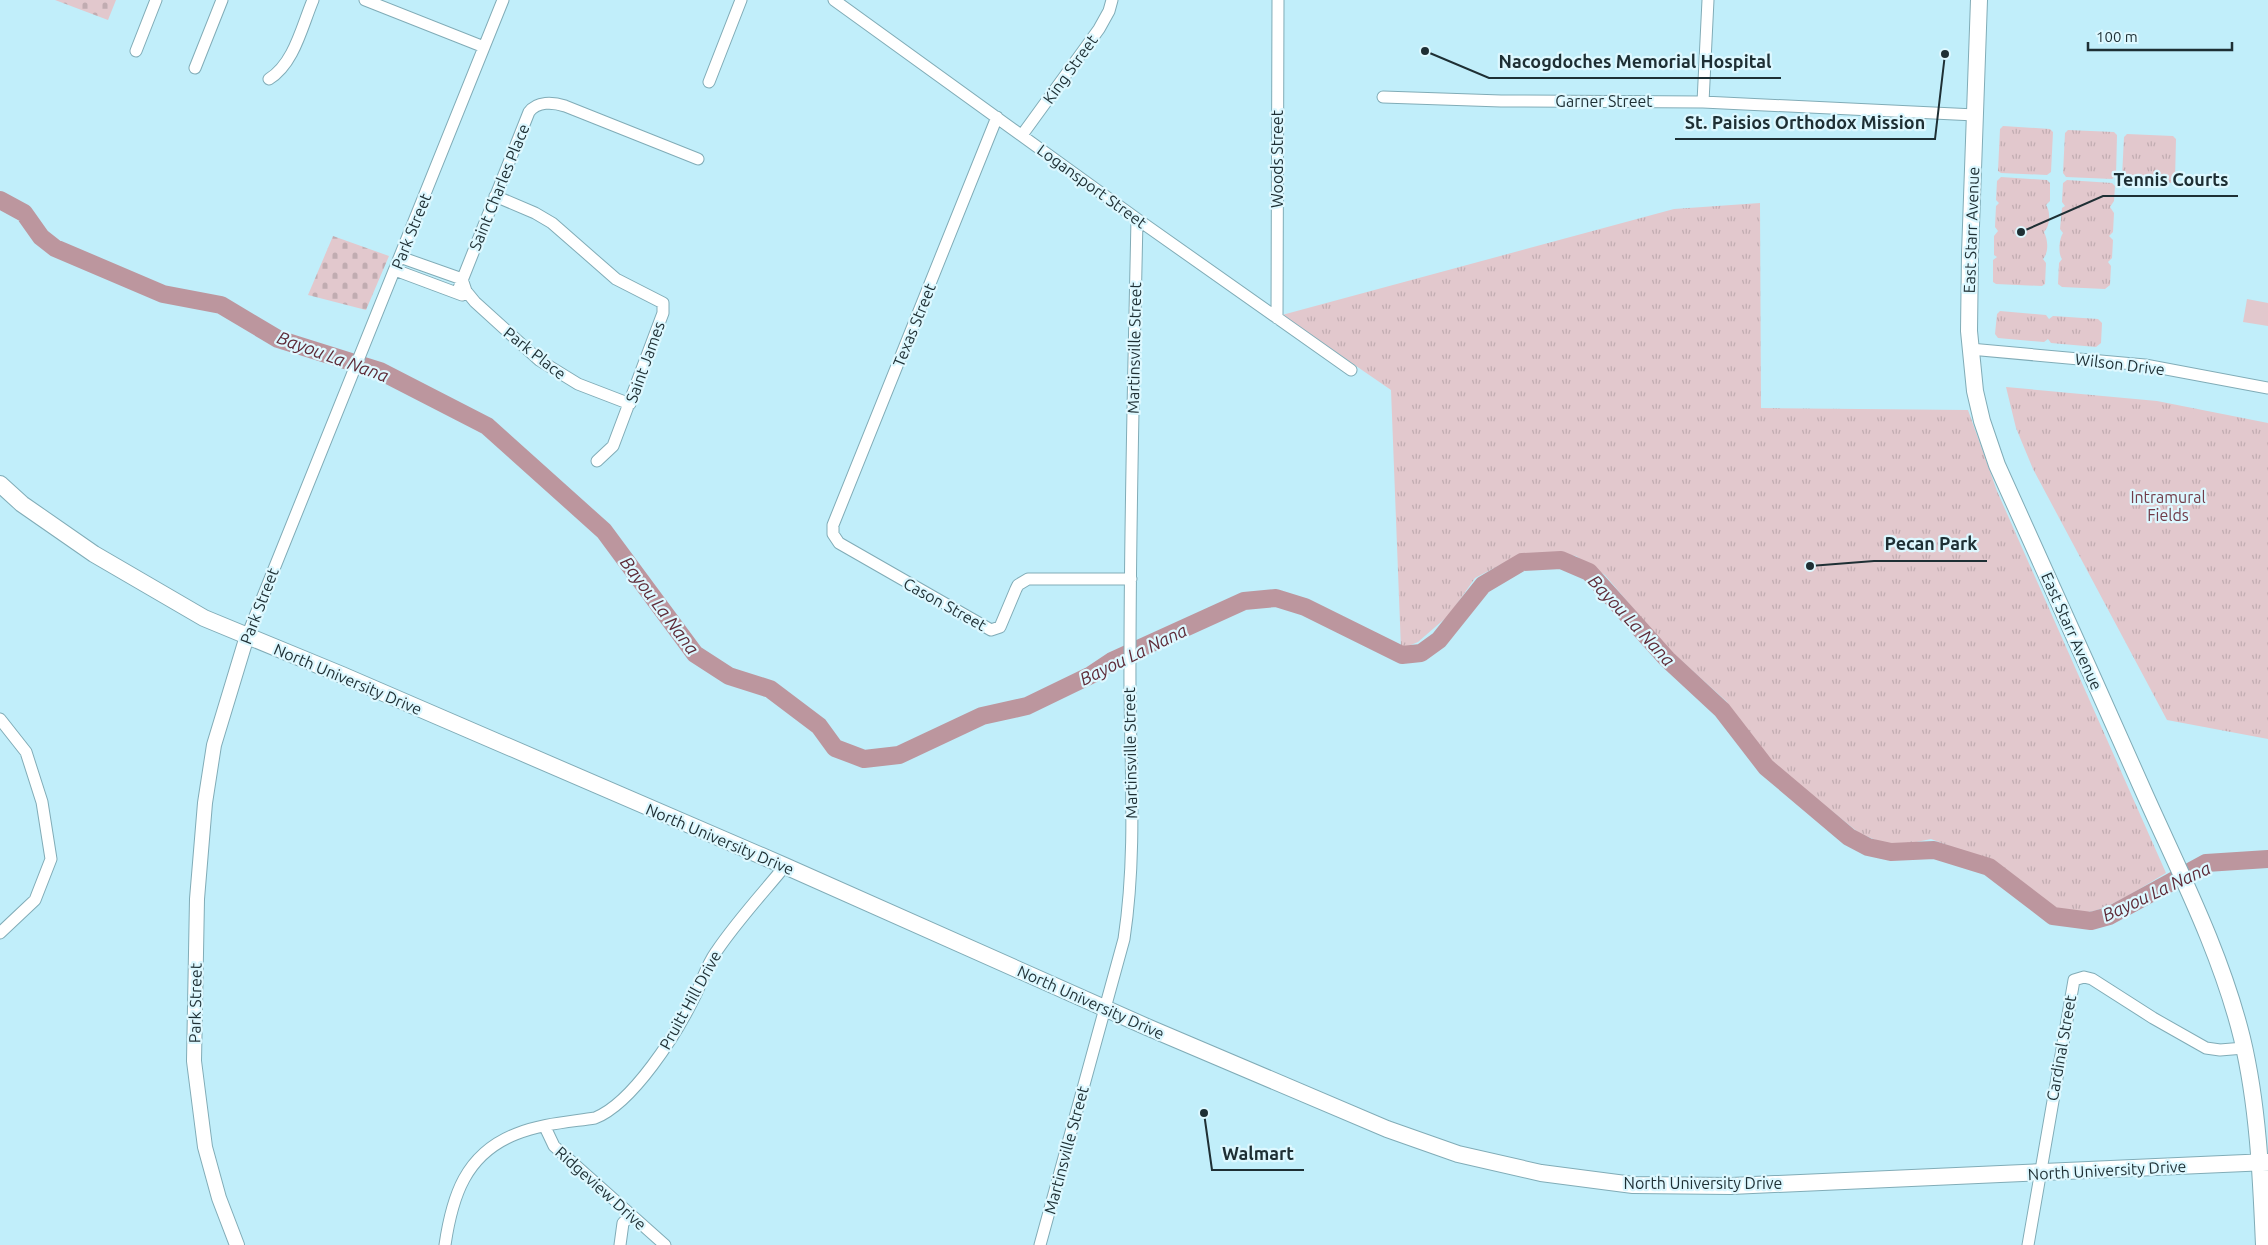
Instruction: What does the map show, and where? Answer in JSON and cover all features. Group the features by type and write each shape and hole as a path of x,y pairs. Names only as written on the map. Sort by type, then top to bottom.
{"main road":[{"name":"East Starr Avenue","path":"1980,0 1968,292 1970,349 1979,406 1997,465 2198,913 2230,996 2244,1048 2264,1163 2264,1245"},
{"name":"North University Drive","path":"0,484 22,504 94,554 204,618 785,866 1105,1008 1387,1129 1458,1154 1541,1173 1633,1185 1685,1186 2039,1174 2264,1163"}],"street":[{"path":"136,51 156,0"},
{"path":"195,68 222,0"},
{"path":"269,79 281,69 289,57 313,0"},
{"path":"365,0 484,47"},
{"name":"Park Street","path":"237,1245 219,1198 205,1147 198,1109 194,1061 197,899 204,803 214,744 247,636 285,537 343,400 503,0"},
{"path":"709,82 740,0"},
{"name":"Logansport Street","path":"834,0 1137,219 1351,370"},
{"name":"King Street","path":"1022,135 1099,29 1109,11 1112,0"},
{"name":"Woods Street","path":"1277,318 1278,0"},
{"path":"1703,102 1708,0"},
{"name":"Garner Street","path":"1383,97 1502,101 1703,102 1974,115"},
{"name":"Saint Charles Place","path":"457,293 529,112 532,109 546,103 565,106 698,159"},
{"name":"Texas Street","path":"833,534 833,526 997,117"},
{"name":"Saint James","path":"495,196 548,220 616,278 663,303 663,313 614,446 597,461"},
{"name":"Martinsville Street","path":"1040,1245 1124,939 1130,898 1132,844 1129,704 1137,219"},
{"path":"400,257 462,279"},
{"name":"Park Place","path":"395,270 457,293 474,302"},
{"name":"Park Place","path":"462,279 466,291 474,302 548,366 578,384 630,404"},
{"name":"Wilson Drive","path":"1970,349 2145,366 2268,388"},
{"name":"Cason Street","path":"833,534 839,543 992,630 1000,627 1016,589 1022,581 1028,579 1131,579"},
{"path":"0,719 26,752 42,802 51,859 35,900 2,926"},
{"name":"Pruitt Hill Drive","path":"445,1245 452,1205 462,1181 469,1170 501,1141 516,1134 595,1118 616,1106 672,1037 695,996 716,952 785,866"},
{"name":"Cardinal Street","path":"2028,1245 2071,987 2076,978 2092,979 2153,1018 2206,1048 2220,1050 2244,1048"},
{"name":"Ridgeview Drive","path":"545,1127 554,1146 630,1216 665,1245"},
{"path":"620,1245 623,1223 630,1216"}],"green space":[{"path":"55,0 116,0 108,20"},
{"path":"2003,126 2050,129 2053,132 2051,172 2047,175 2001,173 1998,171 2000,129"},
{"path":"2068,130 2114,132 2117,135 2116,176 2112,179 2066,177 2063,173 2065,133"},
{"path":"2127,134 2173,136 2176,139 2175,180 2171,183 2125,181 2122,177 2124,137"},
{"path":"2001,177 2047,180 2050,183 2050,201 2046,205 2049,211 2049,219 2048,226 2044,232 2047,246 2043,259 2046,263 2045,284 2042,286 1996,284 1993,282 1993,260 1997,257 1994,255 1994,236 1998,231 1995,227 1996,206 1999,203 1996,200 1997,181"},
{"path":"2067,180 2112,183 2115,186 2114,201 2110,207 2114,213 2113,232 2109,236 2113,240 2112,258 2108,262 2111,266 2110,285 2105,289 2062,287 2058,284 2059,263 2062,259 2060,243 2063,233 2060,229 2062,208 2065,206 2062,202 2063,183"},
{"path":"1760,203 1761,408 1968,410 1997,491 2166,873 2116,902 2088,912 2063,911 2049,907 1992,862 1931,839 1902,845 1883,843 1859,833 1807,791 1790,782 1768,759 1726,701 1664,645 1605,575 1576,556 1547,552 1515,557 1475,578 1449,615 1418,642 1401,649 1391,390 1282,315 1674,209"},
{"path":"333,236 389,256 366,310 308,295"},
{"path":"2247,299 2268,303 2268,326 2243,322"},
{"path":"2000,311 2046,315 2049,319 2053,316 2098,319 2102,323 2101,343 2096,347 2051,343 2048,339 2044,342 1998,338 1995,334 1997,314"},
{"name":"Intramural Fields","path":"2006,387 2157,401 2268,423 2268,739 2167,720 2033,469 2016,428"}],"waterway":[{"name":"Bayou La Nana","path":"0,200 24,213 41,237 55,248 163,294 221,305 278,339 380,371 487,426 604,531 695,654 729,676 770,689 819,726 835,748 864,759 899,755 982,716 1027,706 1091,675 1112,661 1244,601 1276,598 1305,607 1402,655 1421,653 1439,640 1483,585 1522,562 1561,560 1589,572 1667,659 1722,710 1766,767 1849,837 1868,847 1891,852 1934,850 1989,867 2053,916 2091,921 2109,916 2206,863 2268,859"}],"place":[{"name":"Nacogdoches Memorial Hospital","path":"1425,51"},
{"name":"St. Paisios Orthodox Mission","path":"1945,54"},
{"name":"Tennis Courts","path":"2021,232"},
{"name":"Pecan Park","path":"1810,566"},
{"name":"Walmart","path":"1204,1113"}]}
